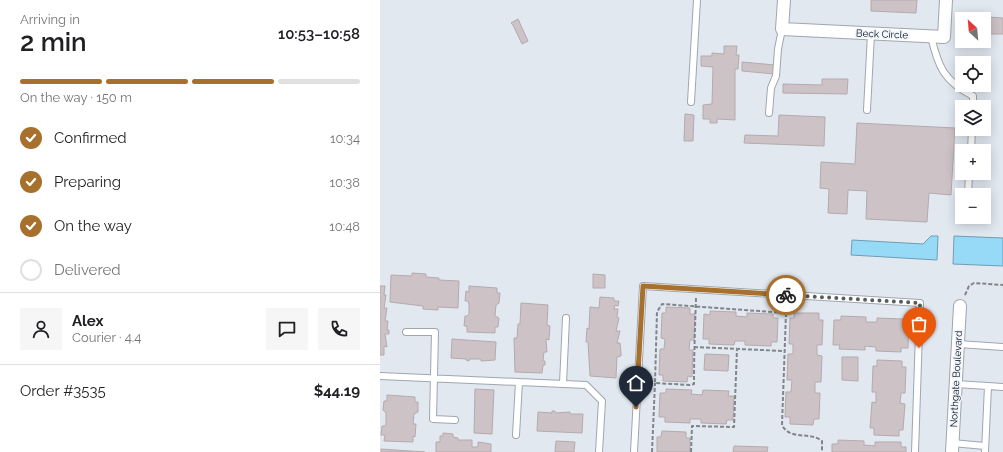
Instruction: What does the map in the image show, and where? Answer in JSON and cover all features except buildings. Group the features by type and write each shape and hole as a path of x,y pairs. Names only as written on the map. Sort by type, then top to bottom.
{"street":[{"path":"782,29 784,0"},
{"name":"Beck Circle","path":"782,29 944,37 946,0"},
{"name":"Northgate Boulevard","path":"952,448 960,306"}],"lane":[{"path":"691,102 697,0"},
{"path":"769,113 771,88 776,76 778,49 782,29"},
{"path":"867,110 871,34"},
{"path":"931,36 936,59 943,74 959,89 973,96 973,100"},
{"path":"634,452 643,286 920,303 914,452"},
{"path":"563,384 566,318"},
{"path":"406,332 435,332 433,419 455,420"},
{"path":"958,344 1003,347"},
{"path":"380,376 586,385 602,401 599,452"},
{"path":"516,435 519,382"},
{"path":"956,384 1003,386"},
{"path":"952,448 985,449 988,386"}],"path":[{"path":"960,306 969,286 974,283 1003,285"},
{"path":"655,383 694,384 696,289"},
{"path":"652,452 657,312 662,304 786,313 782,425 786,431 793,435 817,436 822,441 822,452"},
{"path":"694,347 784,351"},
{"path":"691,452 692,426 734,427 737,349"}],"water":[{"path":"931,236 938,236 937,260 851,255 852,240 923,244"},
{"path":"954,236 1003,238 1003,266 953,264"}],"way so far":[{"path":"786,295 920,303 919,348"}],"route":[{"path":"636,407 643,286 786,295"}]}
